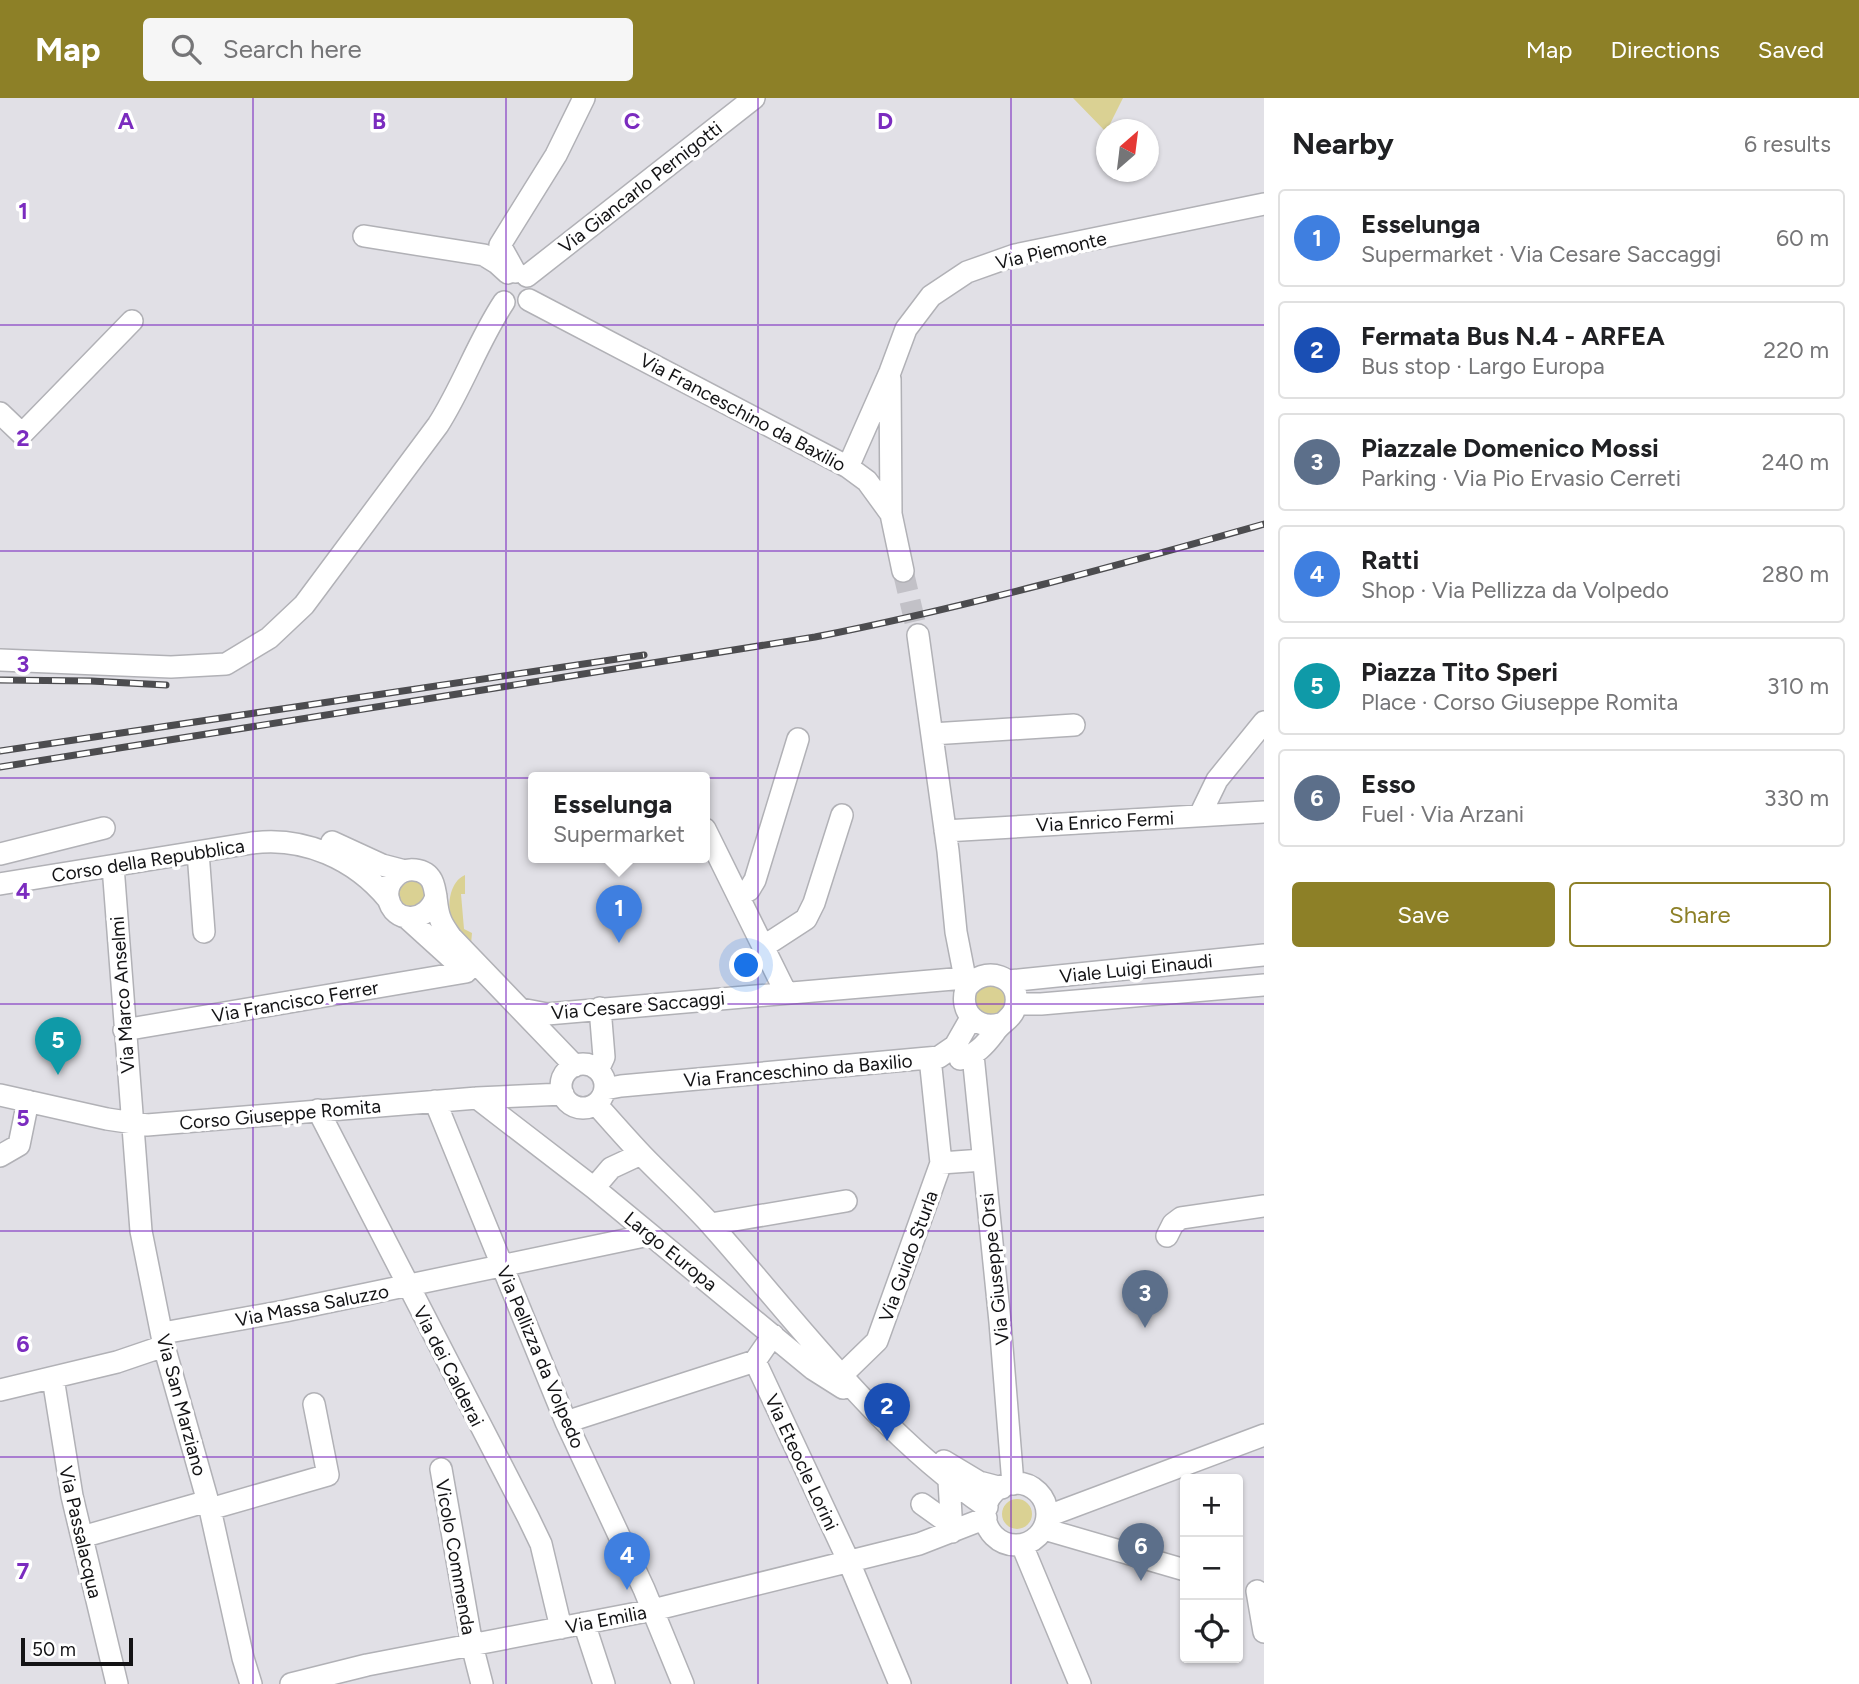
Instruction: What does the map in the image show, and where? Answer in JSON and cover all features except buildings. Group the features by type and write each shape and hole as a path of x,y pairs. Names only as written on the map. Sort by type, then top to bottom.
{"street":[{"path":"517,274 500,245 556,155 584,98"},
{"name":"Via Giancarlo Pernigotti","path":"517,274 754,98"},
{"name":"Via Piemonte","path":"848,467 906,329 931,296 967,272 1015,256 1264,204"},
{"path":"364,236 484,255 531,282 533,290 529,300 518,306 504,302 497,288 499,281 517,274"},
{"name":"Via Franceschino da Baxilio","path":"529,300 848,467 867,481 891,514 903,571"},
{"path":"0,660 171,667 226,664 269,638 304,605 438,425 456,398 488,325 504,302"},
{"path":"0,413 22,434 132,321"},
{"name":"Via Piemonte","path":"890,372 891,514"},
{"path":"918,635 959,948 967,981 964,1001 971,1018 984,1026 999,1024"},
{"path":"1200,815 1217,780 1264,722"},
{"path":"932,734 1074,725"},
{"path":"738,896 749,890 755,880 798,739"},
{"name":"Via Enrico Fermi","path":"945,831 1264,812"},
{"path":"763,947 806,919 814,903 842,815"},
{"path":"0,854 104,828"},
{"name":"Corso della Repubblica","path":"0,884 294,834 309,835 341,845 388,867 405,871"},
{"path":"710,839 786,993"},
{"name":"Corso della Repubblica","path":"255,842 287,842 316,849 366,875 388,899"},
{"path":"198,852 204,932"},
{"name":"Via Marco Anselmi","path":"113,866 132,1124"},
{"path":"568,1078 466,972 406,917 395,911 388,899 388,891 394,878 405,871 414,870 433,881 440,918 451,937 521,1009 568,1078 571,1104 577,1107 583,1108 599,1088 604,1057 600,1009"},
{"path":"406,917 415,918 429,911 436,896"},
{"path":"916,981 944,970 959,948"},
{"name":"Viale Luigi Einaudi","path":"1008,981 1264,955"},
{"name":"Via Francisco Ferrer","path":"124,1030 466,972"},
{"path":"967,981 994,974 1008,981 1015,991 1016,1004 1011,1016 999,1024 988,1041 973,1055 962,1059 934,1057 941,1163 983,1160"},
{"name":"Via Cesare Saccaggi","path":"521,1009 547,1014 916,981 967,981"},
{"name":"Viale Luigi Einaudi","path":"1016,1004 1264,985"},
{"name":"Via Franceschino da Baxilio","path":"599,1088 934,1057 956,1046 971,1018"},
{"name":"Via Giuseppe Orsi","path":"973,1055 1000,1322 1007,1486"},
{"path":"568,1078 587,1065 599,1088"},
{"name":"Corso Giuseppe Romita","path":"0,1095 147,1125 477,1098 568,1078"},
{"name":"Largo Europa","path":"599,1088 641,1154 711,1224 841,1376 881,1419 988,1519"},
{"name":"Largo Europa","path":"477,1098 594,1188 813,1369 866,1402"},
{"path":"0,1156 19,1145 28,1101"},
{"name":"Via Pellizza da Volpedo","path":"435,1101 566,1422 653,1610 683,1684"},
{"name":"Via dei Calderai","path":"318,1110 541,1544 561,1628"},
{"name":"Via San Marziano","path":"132,1124 141,1231 164,1340 209,1505 251,1684"},
{"path":"594,1188 611,1168 641,1154"},
{"name":"Via Guido Sturla","path":"841,1376 877,1341 941,1163"},
{"path":"711,1224 846,1201"},
{"path":"1167,1236 1173,1224 1181,1218 1264,1206"},
{"name":"Via Massa Saluzzo","path":"0,1390 117,1362 164,1340 649,1235"},
{"path":"566,1422 755,1361 773,1335"},
{"name":"Via Eteocle Lorini","path":"755,1361 849,1562 900,1684"},
{"name":"Via Passalacqua","path":"53,1378 63,1453 82,1537 79,1570 117,1684"},
{"path":"82,1537 328,1475 314,1404"},
{"name":"Largo Europa","path":"881,1419 979,1482 1007,1486"},
{"path":"1045,1516 1264,1435"},
{"name":"Vicolo Commenda","path":"441,1469 472,1645 482,1684"},
{"path":"949,1481 951,1528"},
{"path":"1129,1483 1079,1491 1045,1516 1038,1536 1022,1545 1001,1542 988,1519 990,1497 1007,1486 1031,1487 1045,1516 1079,1539 1180,1569"},
{"path":"922,1504 951,1528"},
{"path":"1079,1539 1075,1520 1081,1504"},
{"name":"Via Emilia","path":"919,1544 951,1528 988,1519"},
{"name":"Via Emilia","path":"291,1684 368,1665 653,1610 919,1544 988,1519"},
{"path":"1022,1545 1080,1684"},
{"path":"1253,1590 1264,1632"},
{"path":"584,1623 604,1684"}],"shaded area":[{"path":"1073,98 1123,98 1112,119 1096,119 1096,122"},
{"path":"465,875 465,894 461,894 464,929 472,933 471,944 456,927 449,909 453,887"},
{"path":"411,880 421,883 427,891 424,905 406,909 398,897 399,888"},
{"path":"984,982 1006,990 1005,1013 981,1017 971,996"},
{"path":"1017,1499 1028,1503 1032,1514 1028,1525 1017,1529 1006,1525 1002,1514 1006,1503"}],"tunnel":[{"path":"903,571 918,635"}],"railway":[{"path":"0,767 815,637 985,599 1264,524"},
{"path":"0,751 644,655"},
{"path":"0,680 166,685"}],"place":[{"name":"Esselunga","path":"619,943"},
{"name":"Piazza Tito Speri","path":"58,1075"},
{"name":"Piazzale Domenico Mossi","path":"1145,1328"},
{"name":"Fermata Bus N.4 - ARFEA","path":"887,1441"},
{"name":"Esso","path":"1141,1581"},
{"name":"Ratti","path":"627,1590"}]}
